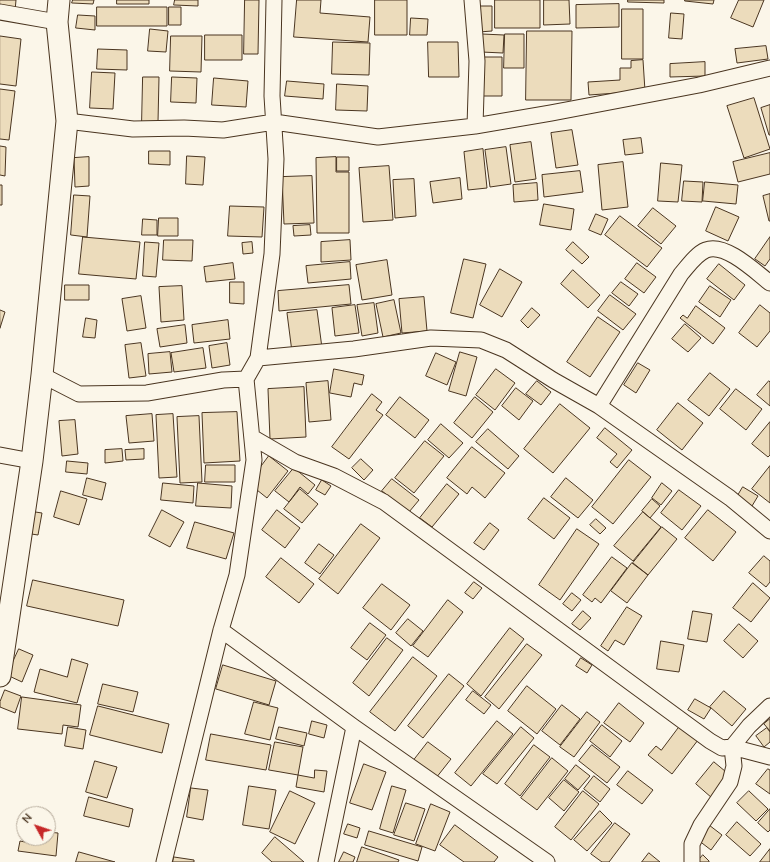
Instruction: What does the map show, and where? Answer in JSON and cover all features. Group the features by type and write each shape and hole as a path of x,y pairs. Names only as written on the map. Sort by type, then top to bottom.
{"street":[{"path":"0,676 32,461 67,121 57,22 59,0"},
{"path":"164,862 221,630 237,575 254,460 246,379 258,358 272,254 276,159 272,96 274,0"},
{"path":"472,0 478,61 475,126"},
{"path":"0,12 57,22"},
{"path":"67,121 133,128 223,130 274,122 378,137 475,126 551,113 699,85 770,68"},
{"path":"599,406 681,274 698,256 706,250 720,250 735,257 770,283"},
{"path":"258,358 354,349 432,338 481,340 506,350 553,380 599,406 730,498 770,531"},
{"path":"42,375 79,394 147,393 223,380 246,379"},
{"path":"252,437 295,462 334,476 384,502 710,741 722,748 732,746 770,757"},
{"path":"0,454 32,461"},
{"path":"221,630 354,727 547,862"},
{"path":"692,862 692,844 698,831 730,782 734,766 732,746 749,726 770,706"},
{"path":"326,862 354,727"}],"building":[{"path":"0,0 16,0 15,11 0,9"},
{"path":"73,0 94,0 93,4 72,3"},
{"path":"117,0 149,0 149,4 117,4"},
{"path":"175,0 198,0 198,6 174,5"},
{"path":"245,0 259,0 258,54 244,54"},
{"path":"297,0 321,0 320,13 370,17 368,42 294,37"},
{"path":"375,0 407,0 407,35 375,35"},
{"path":"495,0 540,0 540,28 495,28"},
{"path":"544,0 569,0 570,24 544,25"},
{"path":"628,0 664,0 664,3 628,2"},
{"path":"685,0 714,0 713,4"},
{"path":"739,0 764,0 753,27 731,18"},
{"path":"619,4 619,27 576,28 576,5"},
{"path":"479,6 492,6 492,31 479,32"},
{"path":"97,7 167,7 167,26 97,26"},
{"path":"169,7 181,7 181,25 169,25"},
{"path":"622,9 643,9 643,59 622,59"},
{"path":"671,13 684,14 682,39 669,38"},
{"path":"78,15 95,16 95,30 76,28"},
{"path":"411,18 428,19 427,35 410,35"},
{"path":"150,29 168,31 166,52 148,51"},
{"path":"527,31 572,31 571,100 526,100"},
{"path":"482,34 504,35 503,53 481,52"},
{"path":"505,34 524,34 524,68 504,68"},
{"path":"205,35 242,35 242,60 205,60"},
{"path":"0,36 21,39 16,86 0,84"},
{"path":"171,36 202,36 201,72 170,71"},
{"path":"333,42 370,43 369,75 332,74"},
{"path":"428,42 458,42 459,77 429,77"},
{"path":"766,46 768,59 737,63 735,49"},
{"path":"98,49 127,50 127,70 97,69"},
{"path":"482,57 502,57 502,96 482,96"},
{"path":"643,60 645,91 589,95 588,82 620,80 620,68 631,68 631,61"},
{"path":"705,62 705,76 670,77 670,64"},
{"path":"92,72 115,73 113,109 90,108"},
{"path":"143,77 159,77 158,122 142,122"},
{"path":"172,77 197,78 196,103 171,102"},
{"path":"214,78 248,81 246,107 212,105"},
{"path":"287,81 324,84 323,99 285,96"},
{"path":"337,84 368,86 367,111 336,110"},
{"path":"0,89 15,91 9,140 0,139"},
{"path":"754,98 770,149 744,158 727,106"},
{"path":"770,105 770,135 769,135 761,108"},
{"path":"572,130 578,165 556,168 551,133"},
{"path":"641,138 643,153 625,155 623,140"},
{"path":"531,142 536,179 515,182 510,145"},
{"path":"0,146 6,147 5,176 0,175"},
{"path":"506,147 511,184 490,187 485,150"},
{"path":"483,149 487,188 468,190 464,152"},
{"path":"149,151 170,151 170,165 149,164"},
{"path":"770,153 770,174 738,182 733,162"},
{"path":"187,156 205,157 203,185 186,184"},
{"path":"89,157 89,186 75,187 74,158"},
{"path":"336,157 336,172 349,172 349,233 317,233 316,158"},
{"path":"337,157 349,157 349,171 337,171"},
{"path":"623,162 628,207 602,210 598,165"},
{"path":"661,163 682,165 678,202 658,201"},
{"path":"389,166 393,220 363,222 359,168"},
{"path":"580,171 583,192 544,197 542,175"},
{"path":"312,176 314,223 284,224 282,177"},
{"path":"460,178 462,199 433,203 430,182"},
{"path":"414,179 416,216 395,218 393,180"},
{"path":"684,181 703,182 702,202 682,201"},
{"path":"705,182 738,185 736,204 703,201"},
{"path":"537,183 538,200 514,202 513,185"},
{"path":"0,185 2,185 2,205 0,205"},
{"path":"770,194 770,221 769,221 763,196"},
{"path":"74,195 90,196 87,237 71,235"},
{"path":"544,204 574,209 571,230 540,225"},
{"path":"230,206 264,207 262,237 228,236"},
{"path":"716,207 739,217 728,241 706,231"},
{"path":"653,208 676,226 661,244 638,226"},
{"path":"596,214 608,219 601,235 589,230"},
{"path":"620,216 662,248 647,267 605,235"},
{"path":"159,218 178,218 178,236 158,236"},
{"path":"143,219 157,220 157,235 142,235"},
{"path":"310,225 311,235 294,236 293,226"},
{"path":"83,237 140,242 136,279 79,274"},
{"path":"770,237 770,259 765,266 755,259"},
{"path":"164,240 193,240 192,261 163,260"},
{"path":"350,240 351,260 321,262 321,242"},
{"path":"145,242 159,243 156,277 143,276"},
{"path":"252,242 253,253 243,254 242,243"},
{"path":"573,242 589,257 582,264 566,250"},
{"path":"464,259 486,264 473,318 451,313"},
{"path":"387,260 392,295 362,300 356,265"},
{"path":"350,262 351,279 308,283 306,266"},
{"path":"233,263 235,279 206,282 204,267"},
{"path":"637,263 656,277 644,293 625,279"},
{"path":"719,264 745,285 734,300 707,279"},
{"path":"500,269 522,282 502,317 480,305"},
{"path":"573,270 600,295 588,308 561,284"},
{"path":"230,282 244,282 244,304 230,303"},
{"path":"621,282 638,294 629,306 612,293"},
{"path":"65,285 89,285 89,300 65,300"},
{"path":"349,285 351,304 279,311 278,291"},
{"path":"182,286 184,320 161,322 159,287"},
{"path":"710,286 731,300 720,317 699,302"},
{"path":"610,295 636,314 623,330 598,311"},
{"path":"141,296 146,328 127,331 122,299"},
{"path":"424,297 427,331 402,333 399,299"},
{"path":"394,300 401,333 383,337 376,304"},
{"path":"374,303 378,333 362,336 357,305"},
{"path":"355,305 359,333 335,336 332,308"},
{"path":"760,305 770,313 770,331 757,347 739,333"},
{"path":"696,306 725,328 713,344 680,318 683,315 687,318"},
{"path":"532,308 540,315 528,328 521,321"},
{"path":"0,310 5,312 0,328"},
{"path":"317,310 322,348 292,352 287,313"},
{"path":"598,317 620,332 590,377 567,362"},
{"path":"86,318 97,320 95,338 83,337"},
{"path":"228,320 230,339 194,343 192,325"},
{"path":"685,324 701,338 688,352 672,339"},
{"path":"185,325 187,343 160,347 157,329"},
{"path":"141,343 146,376 129,378 125,345"},
{"path":"227,343 230,365 212,368 209,346"},
{"path":"203,348 206,368 174,372 171,353"},
{"path":"170,352 172,372 149,374 148,354"},
{"path":"460,352 477,357 466,396 449,391"},
{"path":"436,353 456,362 447,385 426,376"},
{"path":"638,363 650,370 636,393 624,385"},
{"path":"334,369 364,375 362,385 354,383 351,397 330,393"},
{"path":"496,369 515,383 495,410 476,395"},
{"path":"710,373 730,389 709,416 688,400"},
{"path":"328,381 331,420 309,422 306,383"},
{"path":"537,381 551,392 541,405 526,394"},
{"path":"769,381 770,382 770,406 757,395"},
{"path":"304,387 306,437 270,439 268,389"},
{"path":"516,388 533,401 519,420 502,406"},
{"path":"736,389 762,409 746,430 720,409"},
{"path":"372,394 382,402 376,410 383,415 349,459 332,447"},
{"path":"400,397 429,420 415,438 386,415"},
{"path":"475,397 493,412 472,438 454,423"},
{"path":"678,403 703,423 682,450 657,430"},
{"path":"560,404 590,428 553,473 524,449"},
{"path":"237,412 240,461 204,463 202,413"},
{"path":"152,414 154,441 129,443 126,416"},
{"path":"173,414 177,477 159,478 156,415"},
{"path":"199,416 202,482 180,483 177,417"},
{"path":"75,420 78,454 62,456 59,421"},
{"path":"770,422 770,455 768,457 752,444"},
{"path":"441,424 463,443 449,458 428,440"},
{"path":"605,428 632,450 617,468 610,462 617,454 597,438"},
{"path":"488,429 519,456 508,469 476,442"},
{"path":"425,441 444,456 414,493 395,478"},
{"path":"472,447 505,473 485,498 472,487 467,494 447,478"},
{"path":"122,449 123,461 105,463 105,450"},
{"path":"144,449 144,459 126,460 125,450"},
{"path":"269,456 288,471 267,498 252,486 259,469"},
{"path":"361,459 373,470 364,480 352,468"},
{"path":"629,460 651,477 613,524 592,507"},
{"path":"67,461 88,463 87,474 66,472"},
{"path":"206,465 235,465 235,482 205,482"},
{"path":"770,466 770,503 752,489"},
{"path":"294,468 315,485 308,494 300,487 289,502 275,491"},
{"path":"87,478 106,483 102,500 83,495"},
{"path":"566,478 593,500 578,518 551,497"},
{"path":"392,479 419,500 409,512 382,491"},
{"path":"322,480 331,486 325,495 316,490"},
{"path":"163,483 194,486 193,503 161,500"},
{"path":"198,483 232,486 231,508 196,506"},
{"path":"662,483 672,491 661,505 652,498"},
{"path":"447,484 459,494 432,527 420,518"},
{"path":"743,487 758,496 752,506 737,497"},
{"path":"300,489 318,504 302,523 284,509"},
{"path":"679,490 701,506 682,530 661,513"},
{"path":"61,491 87,499 79,525 54,517"},
{"path":"544,498 570,518 554,539 528,519"},
{"path":"652,499 660,506 650,518 642,511"},
{"path":"162,510 184,522 170,547 149,536"},
{"path":"277,510 300,528 285,548 262,530"},
{"path":"708,510 736,532 713,561 685,538"},
{"path":"29,511 42,513 38,535 25,533"},
{"path":"643,512 661,527 633,561 614,546"},
{"path":"596,519 606,528 600,534 590,525"},
{"path":"195,522 234,533 226,559 187,548"},
{"path":"490,523 499,530 484,550 474,543"},
{"path":"361,524 380,538 338,594 319,579"},
{"path":"662,527 677,539 648,575 633,563"},
{"path":"577,529 599,544 560,600 539,585"},
{"path":"319,544 334,555 320,574 305,563"},
{"path":"764,556 770,561 770,582 766,587 749,573"},
{"path":"612,557 627,568 601,603 595,598 592,602 583,595"},
{"path":"281,558 314,584 299,603 266,577"},
{"path":"632,563 648,575 627,603 611,591"},
{"path":"33,580 124,600 118,626 27,606"},
{"path":"474,582 482,588 473,599 465,593"},
{"path":"753,583 770,598 751,622 733,608"},
{"path":"382,584 410,605 391,630 363,608"},
{"path":"572,593 581,600 572,611 563,604"},
{"path":"448,600 463,612 428,657 413,646"},
{"path":"627,607 642,616 624,645 615,640 608,651 601,646"},
{"path":"583,611 591,618 580,630 572,624"},
{"path":"693,611 712,614 707,642 688,639"},
{"path":"408,619 423,631 411,646 396,633"},
{"path":"370,623 386,635 367,660 351,648"},
{"path":"739,624 758,641 743,658 724,641"},
{"path":"510,628 524,639 481,696 467,684"},
{"path":"387,638 403,650 369,696 353,683"},
{"path":"661,641 684,645 679,672 657,669"},
{"path":"527,644 542,655 499,709 485,697"},
{"path":"19,649 33,655 22,682 7,675"},
{"path":"413,657 437,676 395,731 370,712"},
{"path":"581,658 592,665 587,673 576,666"},
{"path":"72,659 88,664 77,703 34,692 40,669 67,677"},
{"path":"223,665 276,681 269,705 216,689"},
{"path":"449,674 464,686 423,738 408,726"},
{"path":"103,684 138,692 133,712 98,704"},
{"path":"527,686 556,709 537,734 508,711"},
{"path":"5,690 21,696 15,713 0,707 0,702"},
{"path":"473,691 491,705 484,714 466,700"},
{"path":"724,691 746,709 732,726 710,707"},
{"path":"22,697 81,705 78,727 63,725 62,734 18,729"},
{"path":"695,699 711,708 704,719 688,710"},
{"path":"254,702 278,708 270,740 245,734"},
{"path":"619,703 644,723 630,742 604,723"},
{"path":"562,705 580,719 560,745 542,731"},
{"path":"98,706 169,724 162,753 90,735"},
{"path":"587,712 600,722 574,757 560,747"},
{"path":"770,719 770,731 764,724"},
{"path":"312,721 327,725 324,738 309,734"},
{"path":"497,721 513,734 471,786 455,773"},
{"path":"602,725 622,741 610,757 590,741"},
{"path":"680,726 698,740 672,774 648,755 656,746 661,750"},
{"path":"68,727 86,730 83,749 65,746"},
{"path":"279,727 307,733 304,746 276,739"},
{"path":"521,727 534,738 497,784 483,774"},
{"path":"767,728 770,732 770,742 764,747 756,736"},
{"path":"211,734 271,745 266,770 206,760"},
{"path":"275,742 303,747 298,775 269,770"},
{"path":"428,742 451,759 436,778 414,760"},
{"path":"534,745 550,757 520,796 505,784"},
{"path":"592,745 620,767 607,783 579,761"},
{"path":"552,758 568,771 537,810 521,798"},
{"path":"95,761 117,767 107,798 86,792"},
{"path":"714,762 731,776 712,798 696,784"},
{"path":"364,764 386,772 372,810 350,803"},
{"path":"576,765 590,776 578,790 565,779"},
{"path":"768,769 770,770 770,794 756,784"},
{"path":"315,770 327,771 324,792 296,787 298,775 314,778"},
{"path":"628,771 653,790 642,804 617,785"},
{"path":"594,776 610,789 600,802 584,789"},
{"path":"564,780 579,792 564,811 549,798"},
{"path":"249,786 276,790 269,829 243,825"},
{"path":"392,786 406,790 393,833 380,829"},
{"path":"191,788 208,790 203,820 187,817"},
{"path":"290,791 315,803 295,844 270,832"},
{"path":"583,791 599,804 571,840 555,827"},
{"path":"749,791 768,809 756,821 737,803"},
{"path":"89,797 133,809 129,827 84,816"},
{"path":"406,803 425,809 414,841 394,835"},
{"path":"431,804 450,812 435,851 416,844"},
{"path":"770,809 770,830 768,832 758,823"},
{"path":"600,811 612,823 587,851 574,840"},
{"path":"737,822 761,844 750,856 726,835"},
{"path":"615,823 630,834 609,862 602,862 591,854"},
{"path":"348,824 360,828 357,838 344,834"},
{"path":"455,825 498,857 494,862 464,862 440,845"},
{"path":"709,825 722,835 711,850 698,840"},
{"path":"369,831 422,847 418,861 365,845"},
{"path":"56,833 58,833 56,856 18,851 19,846 56,846"},
{"path":"275,837 304,862 272,862 262,853"},
{"path":"362,847 399,860 398,862 357,862"},
{"path":"770,849 770,862 760,862"},
{"path":"79,852 115,862 76,862"},
{"path":"344,852 355,857 353,862 339,862"},
{"path":"649,853 660,862 642,862"},
{"path":"703,855 709,862 697,862"},
{"path":"174,857 194,860 194,862 173,862"}]}
